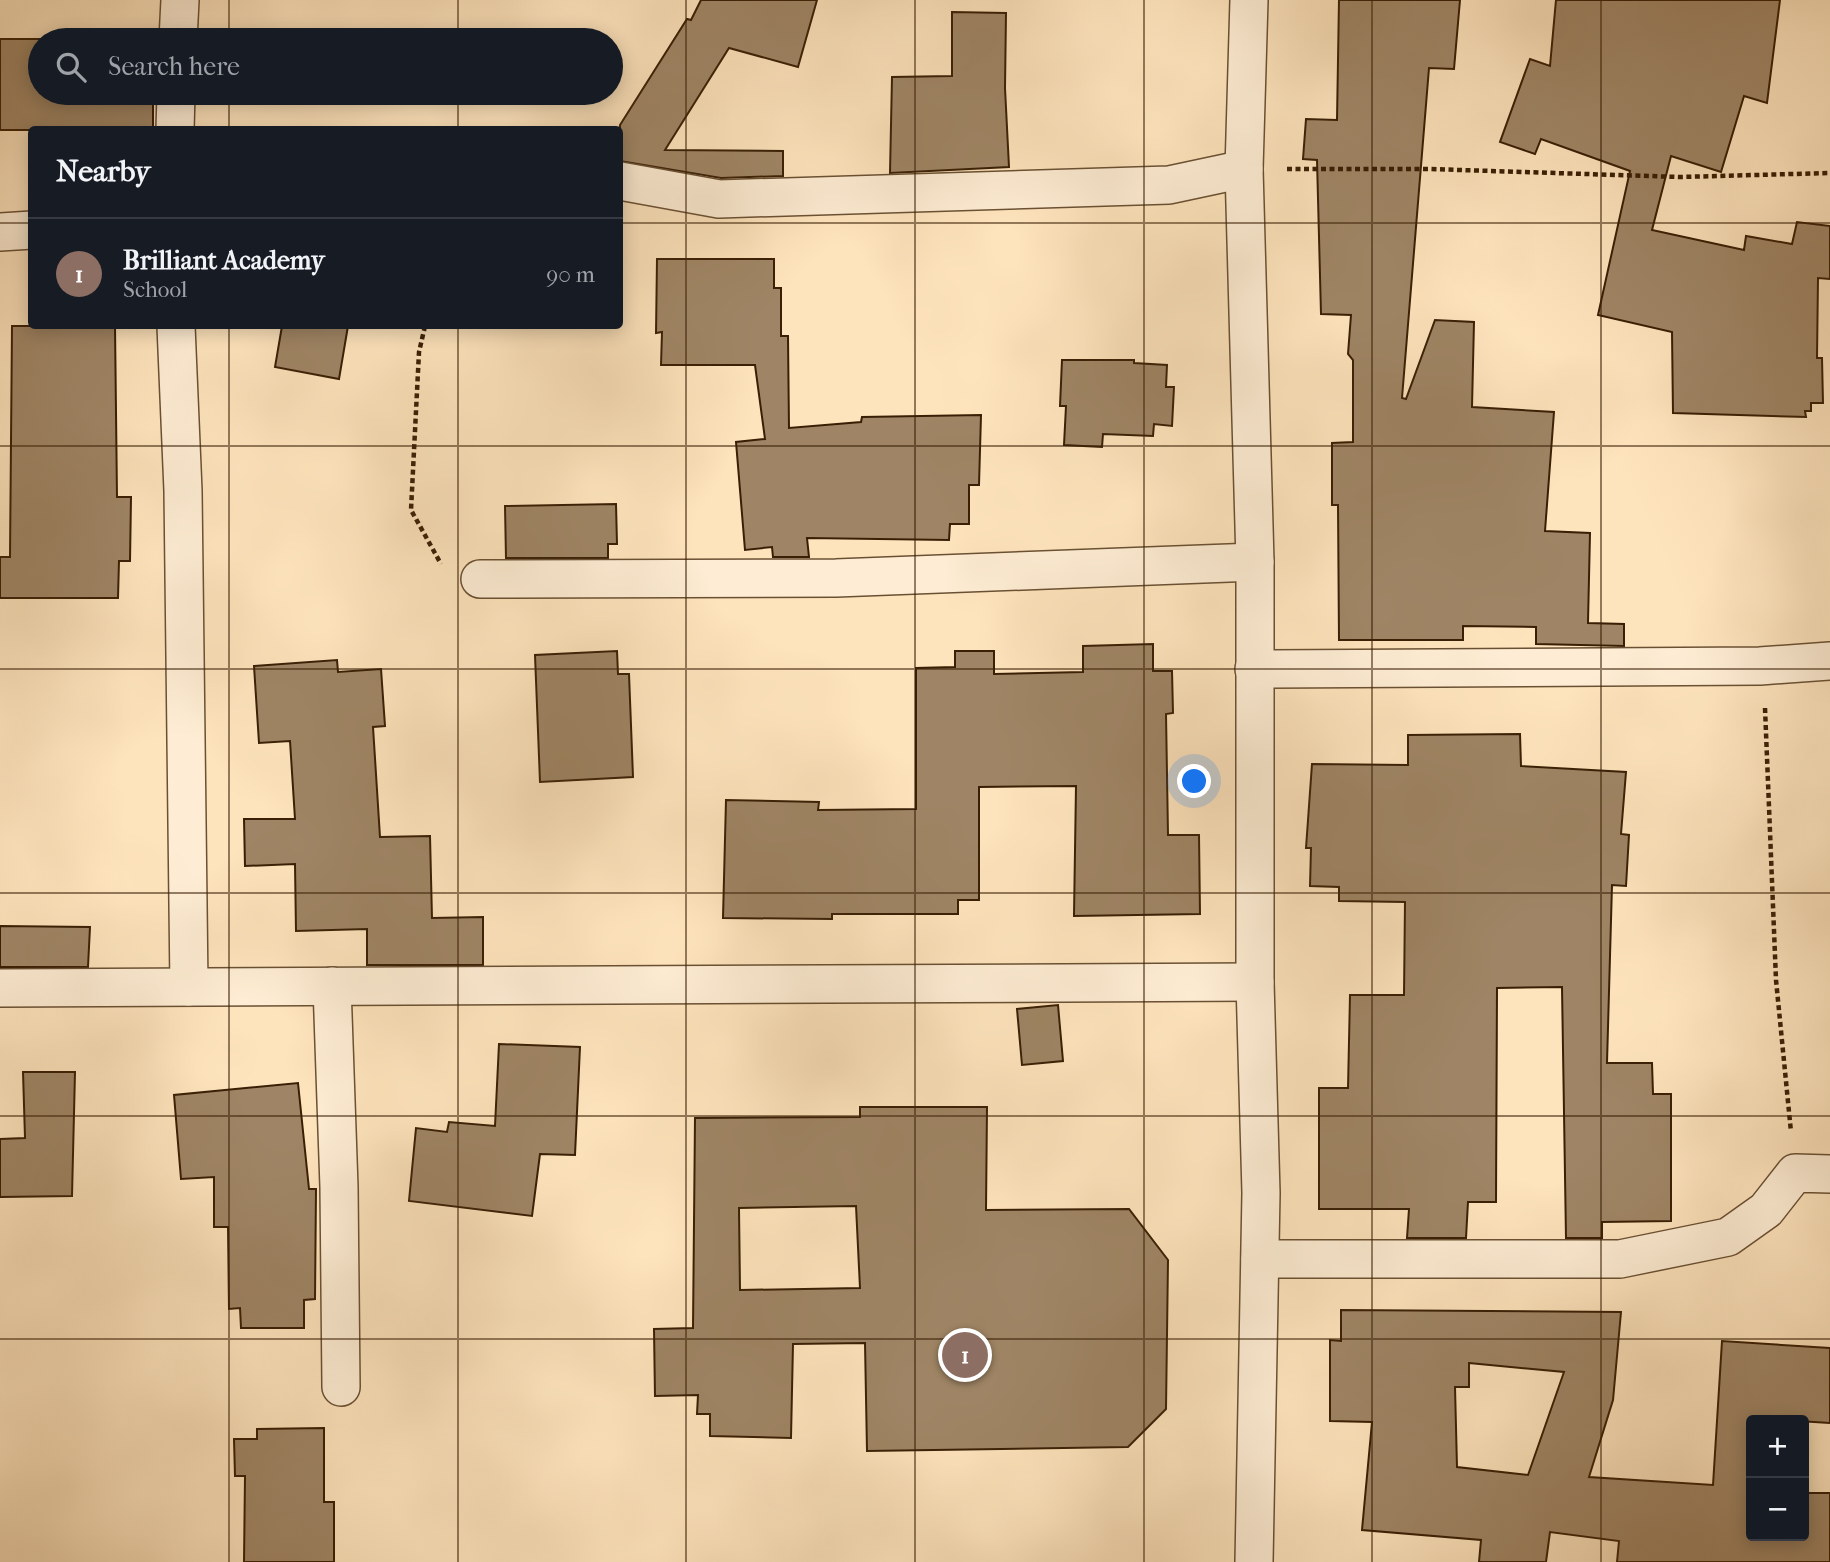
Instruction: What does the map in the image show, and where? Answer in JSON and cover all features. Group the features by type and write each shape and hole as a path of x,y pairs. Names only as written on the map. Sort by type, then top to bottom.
{"street":[{"path":"179,28 180,0"},
{"path":"1249,0 1244,169 1255,562 1255,982 1261,1193 1254,1562"},
{"path":"175,126 176,105"},
{"path":"623,182 719,199 1169,185 1244,169"},
{"path":"0,233 28,230"},
{"path":"176,329 183,491 189,986"},
{"path":"480,579 836,578 1255,562"},
{"path":"1254,669 1760,666 1830,660"},
{"path":"0,988 1255,982"},
{"path":"332,986 339,1187 341,1387"},
{"path":"1260,1259 1620,1259 1728,1237 1812,1174"}],"path":[{"path":"1244,169 1429,169 1680,177 1830,173"},
{"path":"424,329 419,352 411,510 440,564 480,579"},
{"path":"1760,666 1766,716 1776,980 1812,1174"}],"building":[{"path":"701,0 817,0 798,67 729,48 665,150 783,151 783,176 721,178 623,162 623,126 620,125 687,19 691,20"},
{"path":"1339,0 1460,0 1454,69 1429,68 1402,398 1406,399 1435,320 1474,322 1472,407 1554,412 1545,531 1590,533 1588,623 1624,624 1624,646 1536,644 1536,627 1463,626 1463,640 1339,640 1338,505 1332,505 1332,443 1353,442 1353,360 1348,354 1351,315 1321,314 1317,160 1303,159 1306,119 1337,120"},
{"path":"1556,0 1780,0 1767,103 1744,96 1721,172 1671,156 1652,230 1744,250 1746,236 1792,244 1797,222 1830,226 1830,279 1818,278 1817,358 1822,358 1823,403 1811,403 1811,411 1805,411 1806,417 1673,413 1672,332 1598,315 1630,171 1541,139 1535,154 1500,142 1530,59 1550,66"},
{"path":"952,12 1006,13 1005,88 1009,167 890,173 892,77 952,76"},
{"path":"0,39 28,39 28,105 153,105 153,126 28,126 28,130 0,130"},
{"path":"657,259 774,259 774,288 781,288 781,336 788,336 789,428 861,422 862,417 981,415 979,485 969,485 969,524 950,524 949,540 807,538 809,557 773,557 772,547 745,550 736,442 765,439 755,365 661,365 662,332 656,333"},
{"path":"12,326 28,326 28,329 115,329 117,497 131,497 130,561 119,561 118,598 0,598 0,557 10,557"},
{"path":"281,329 347,329 339,379 275,367"},
{"path":"1062,360 1134,360 1134,363 1167,365 1166,387 1174,387 1172,426 1154,424 1153,436 1103,434 1102,447 1064,445 1066,406 1060,406"},
{"path":"616,504 617,544 608,544 608,558 506,558 505,506"},
{"path":"1153,644 1153,671 1172,671 1173,713 1166,714 1168,835 1199,835 1200,914 1074,916 1076,786 979,787 979,900 958,900 958,914 832,914 832,919 723,918 726,800 819,802 818,810 916,809 916,668 955,667 955,651 994,651 994,674 1083,672 1083,646"},
{"path":"617,651 618,674 629,674 633,777 540,782 535,655"},
{"path":"337,660 338,672 381,669 385,726 373,727 380,837 430,836 432,918 483,917 483,965 367,965 367,929 296,931 295,864 245,866 244,819 295,819 290,741 259,743 254,666"},
{"path":"1520,734 1521,766 1626,772 1621,834 1629,835 1626,886 1612,885 1607,1063 1652,1063 1653,1094 1671,1094 1671,1221 1602,1222 1602,1238 1566,1238 1562,987 1497,988 1496,1202 1468,1202 1466,1238 1407,1238 1409,1209 1319,1209 1319,1088 1348,1088 1350,995 1404,995 1405,902 1339,901 1339,887 1310,886 1311,848 1306,848 1312,764 1408,765 1408,735"},
{"path":"0,926 90,927 88,967 0,967"},
{"path":"1058,1005 1063,1061 1022,1065 1017,1009"},
{"path":"499,1044 580,1047 575,1155 540,1154 532,1216 409,1201 416,1128 447,1132 449,1122 495,1126"},
{"path":"23,1072 75,1072 72,1196 0,1197 0,1139 25,1138"},
{"path":"298,1083 309,1189 316,1189 315,1299 304,1300 304,1328 241,1328 240,1308 229,1309 228,1227 214,1227 214,1177 181,1179 174,1095"},
{"path":"860,1107 987,1107 986,1210 1129,1209 1168,1260 1166,1409 1128,1447 867,1451 865,1343 793,1344 791,1438 710,1436 710,1414 697,1414 698,1395 655,1396 654,1329 693,1328 695,1118 860,1117","holes":["856,1206 860,1288 740,1290 739,1208"]},
{"path":"1341,1310 1621,1312 1613,1400 1589,1477 1713,1485 1722,1341 1830,1348 1830,1423 1809,1422 1809,1415 1746,1415 1746,1541 1809,1541 1809,1493 1830,1493 1830,1562 1617,1562 1619,1541 1550,1532 1546,1562 1479,1562 1481,1540 1362,1530 1372,1422 1330,1421 1330,1340 1341,1341","holes":["1469,1363 1564,1372 1528,1475 1457,1467 1455,1387 1469,1387"]},
{"path":"324,1428 324,1502 334,1502 334,1562 244,1562 245,1476 235,1476 234,1439 257,1439 257,1429"}],"place":[{"name":"Brilliant Academy","path":"965,1355"}]}
